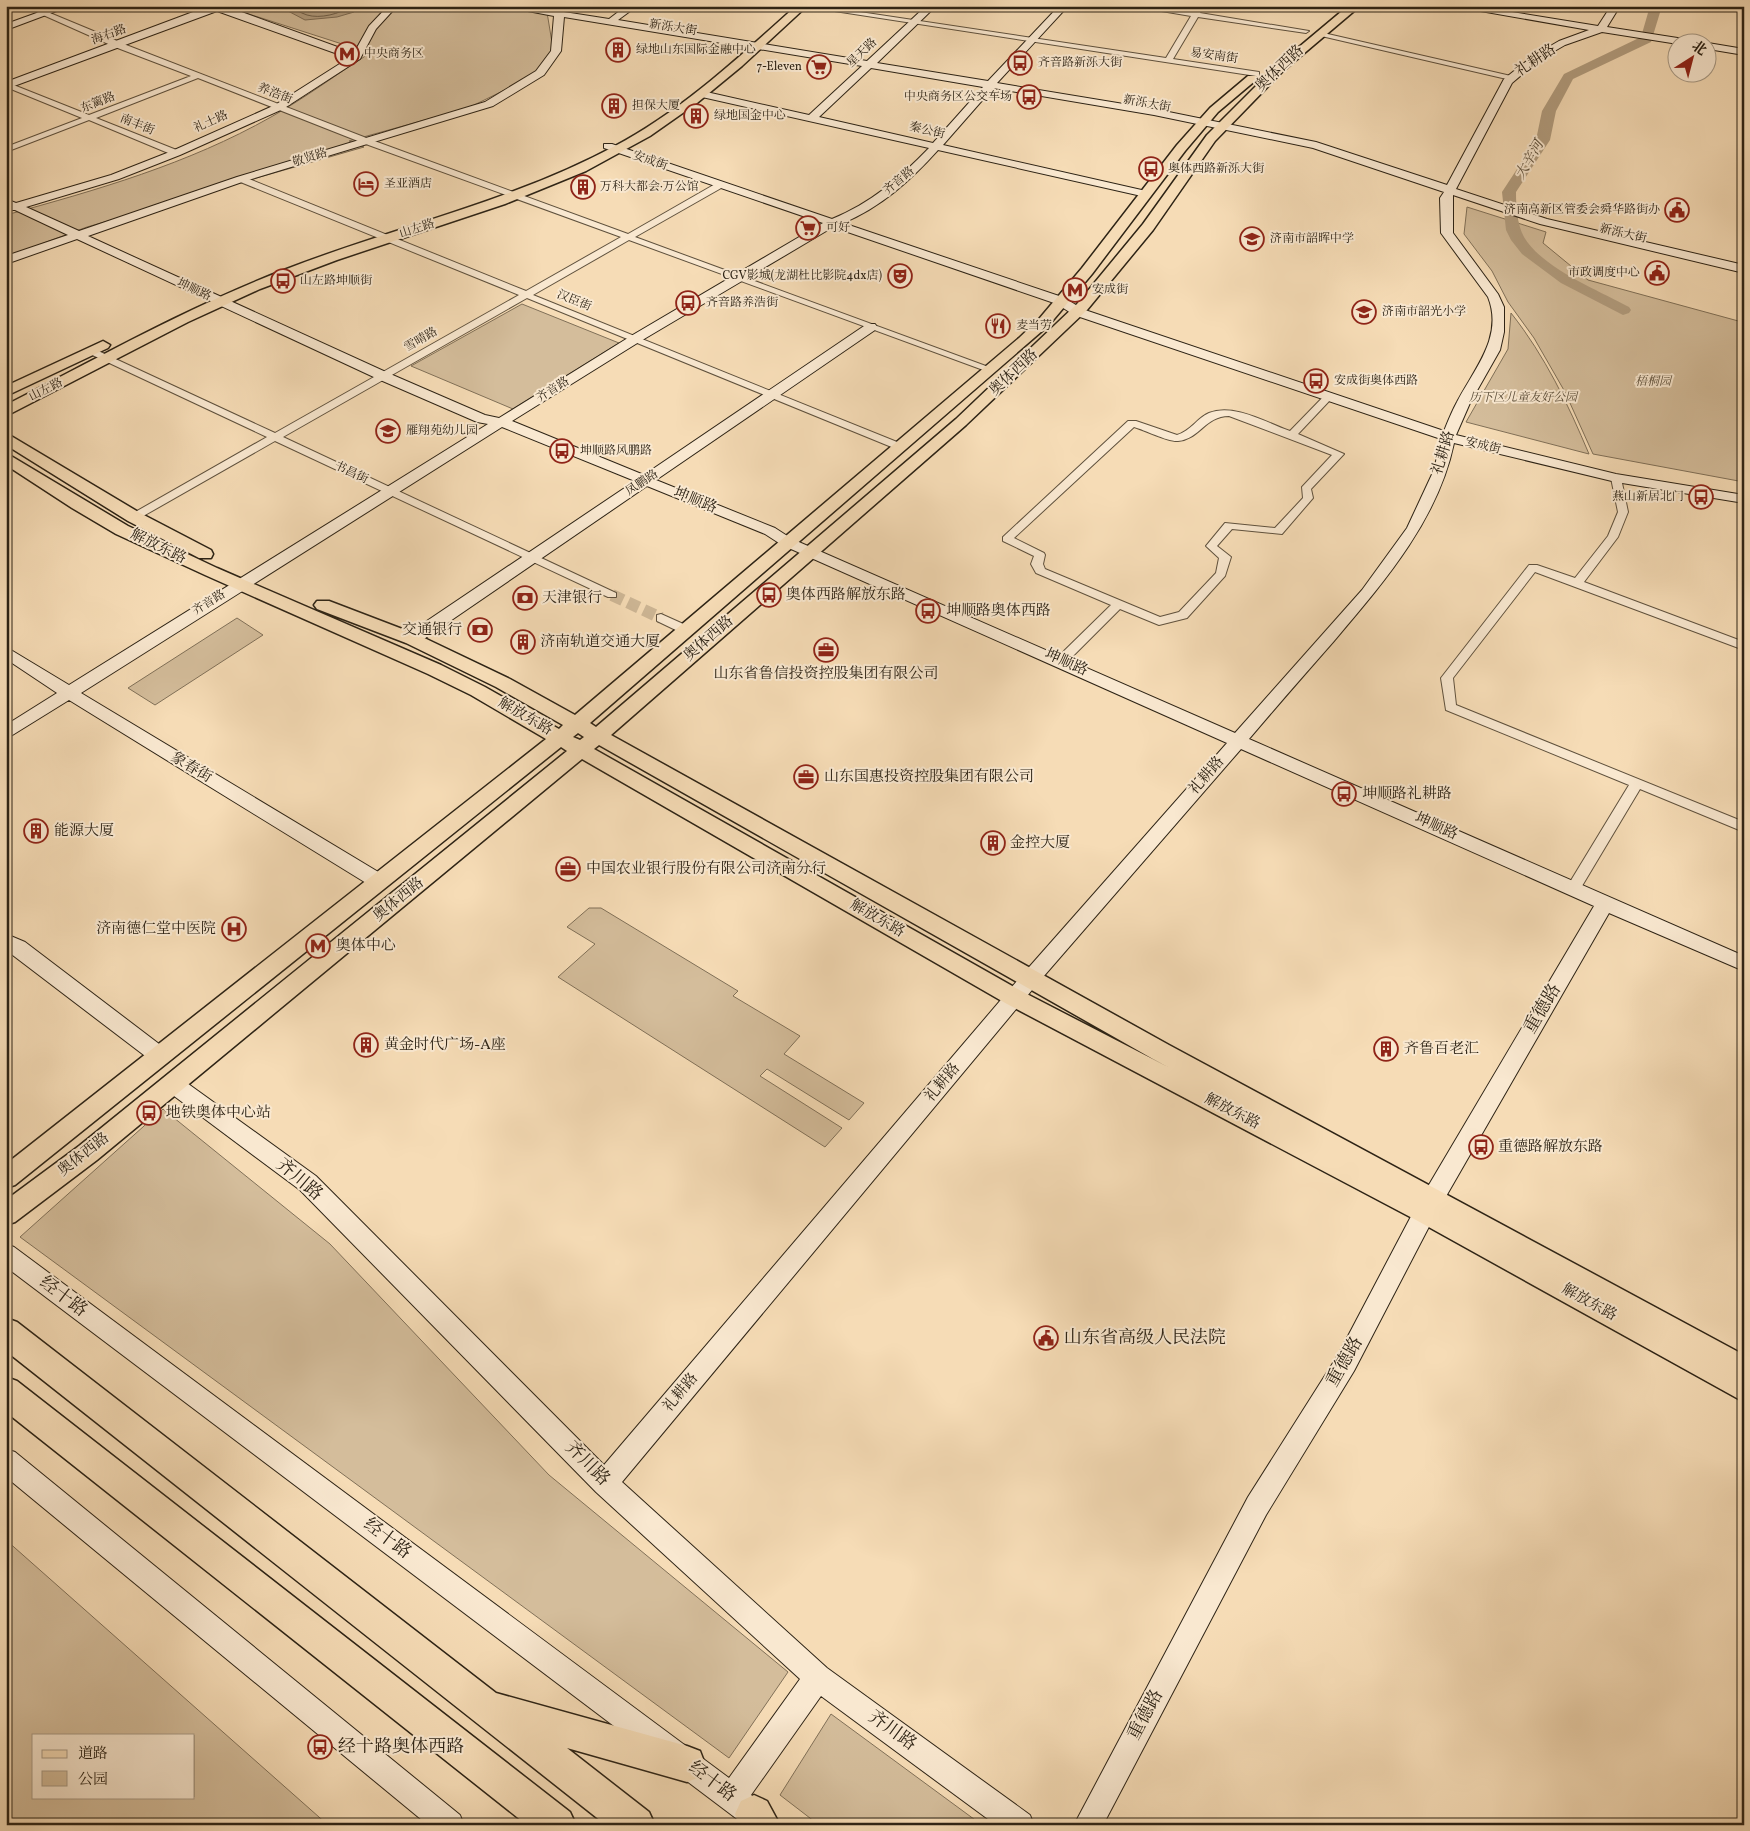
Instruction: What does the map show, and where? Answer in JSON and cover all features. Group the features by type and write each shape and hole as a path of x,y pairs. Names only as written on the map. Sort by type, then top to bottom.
{"highway":[{"path":"6,1332 636,1825"},
{"path":"6,1392 557,1825"},
{"path":"486,1707 687,1764"}],"main road":[{"name":"山左路","path":"613,148 659,114 725,58 803,6"},
{"name":"奥体西路","path":"6,1178 568,731 1044,322 1207,118 1281,52 1313,30 1355,6"},
{"name":"敬贤路","path":"6,260 241,179 489,104 540,73 556,51 559,10"},
{"name":"奥体西路","path":"6,1214 88,1153 589,743 961,422 1081,308 1148,227 1211,138 1278,70 1313,30"},
{"name":"山左路","path":"6,411 221,302 290,272 511,194 613,148 675,115 702,94 751,42"},
{"name":"礼士路","path":"176,153 279,107 357,57"},
{"name":"新泺大街","path":"1227,122 1316,145 1451,187 1538,220 1744,269"},
{"name":"山左路","path":"6,392 206,295 278,264 373,233 511,194"},
{"name":"坤顺路","path":"504,421 1068,654 1242,736"},
{"name":"解放东路","path":"6,438 134,517 246,580 409,656 478,691 568,731 1015,998 1430,1206 1744,1369"},
{"name":"解放东路","path":"6,458 120,529 246,580 412,639 503,683 568,731"},
{"name":"解放东路","path":"589,743 1030,979 1430,1206 1744,1389"},
{"name":"坤顺路","path":"1577,884 1744,952"},
{"name":"齐川路","path":"173,1084 308,1184 605,1483 818,1677 1020,1825"}],"street":[{"name":"养浩街","path":"26,6 366,142 989,369"},
{"path":"6,27 66,6"},
{"name":"海右路","path":"7,84 206,6"},
{"name":"礼士路","path":"357,57 372,28 393,6"},
{"name":"新泺大街","path":"506,6 559,10 751,42 776,50 871,62"},
{"name":"新泺大街","path":"536,6 1227,122"},
{"path":"614,19 633,6"},
{"path":"803,6 1032,42"},
{"name":"星天路","path":"811,119 932,6"},
{"name":"齐音路","path":"6,733 246,580 635,339 834,223 846,219 890,191 935,147 1064,6"},
{"path":"1135,6 1313,30 1511,78"},
{"path":"1168,61 1193,15 1201,6"},
{"path":"1456,6 1668,40"},
{"path":"1601,29 1616,6"},
{"path":"217,7 357,57"},
{"name":"海右路","path":"115,43 217,7"},
{"name":"礼耕路","path":"605,1483 1030,979 1367,592 1414,528 1441,470 1450,433 1463,403 1494,350 1498,332 1498,307 1494,297 1447,233 1446,198 1478,134 1511,78 1536,58 1562,43 1601,29"},
{"name":"易安南街","path":"1032,42 1256,74"},
{"path":"1718,48 1744,52"},
{"name":"东篱路","path":"6,150 197,76"},
{"name":"南丰街","path":"7,84 176,153"},
{"name":"秦公街","path":"702,94 1146,194"},
{"name":"安成街","path":"613,148 1061,302 1290,376 1450,433 1628,470 1744,488"},
{"name":"礼士路","path":"9,206 115,177 176,153"},
{"name":"汉臣街","path":"241,179 898,446"},
{"name":"雪晴路","path":"134,517 720,185"},
{"name":"新泺大街","path":"1483,198 1515,204 1615,233 1744,259"},
{"name":"坤顺路","path":"9,206 383,376 482,419 504,421"},
{"name":"安成街","path":"1081,308 1329,396 1450,433 1616,478 1744,499"},
{"name":"凤鹏路","path":"412,639 871,326"},
{"name":"书昌街","path":"91,351 612,595"},
{"path":"1292,435 1329,396"},
{"path":"1230,412 1292,435 1339,454 1306,489 1308,498 1278,532 1229,525 1210,546 1225,557 1221,574 1183,615 1159,621 1040,571 1037,564 1040,554 1007,539 1132,423 1177,438 1185,437 1212,413 1230,412"},
{"path":"1577,583 1613,537 1623,512 1616,478"},
{"name":"坤顺路","path":"815,548 1577,884 1606,902 1744,964"},
{"path":"1744,646 1533,567 1447,678 1450,707 1744,827"},
{"path":"1068,654 1119,604"},
{"path":"661,618 686,630"},
{"name":"象春街","path":"6,652 68,692 378,881"},
{"path":"1577,884 1637,783"},
{"name":"重德路","path":"1088,1825 1257,1506 1346,1363 1430,1206 1606,902"},
{"path":"6,941 18,947 160,1056"},
{"name":"经十路","path":"6,1254 754,1815"},
{"path":"6,1461 450,1825"},
{"path":"754,1815 818,1677"}],"green space":[{"path":"224,6 546,6 554,55 527,79 468,108 349,141 364,147 87,227 6,257 6,215 142,174 207,149 240,134 284,110 370,53"},
{"name":"梧桐园","path":"1467,207 1546,232 1543,243 1588,280 1742,322 1739,393 1744,407 1744,482 1593,454 1565,392 1534,338 1508,302 1492,271 1464,234"},
{"path":"522,304 619,343 513,409 411,366"},
{"name":"历下区儿童友好公园","path":"1511,313 1535,346 1555,381 1589,454 1466,422 1508,349"},
{"path":"237,618 263,635 155,705 128,688"},
{"path":"589,908 601,908 738,991 733,996 800,1036 784,1054 864,1103 849,1120 767,1069 760,1076 842,1128 825,1147 558,977 595,944 567,927"},
{"path":"163,1109 330,1244 549,1475 788,1672 729,1758 20,1237"},
{"path":"6,1540 328,1825 6,1825"},
{"path":"831,1714 982,1825 819,1825 780,1795"}],"water":[{"path":"275,6 353,6 355,8 354,12 337,17 305,20 288,11 273,9"}],"waterway":[{"name":"大辛河","path":"1623,310 1552,271 1527,251 1518,240 1514,230 1509,192 1543,140 1549,111 1568,77 1647,39 1656,6"}],"tunnel":[{"path":"612,595 661,618"}],"place":[{"name":"绿地山东国际金融中心","path":"618,50"},
{"name":"中央商务区","path":"347,54"},
{"name":"齐音路新泺大街","path":"1020,63"},
{"name":"7-Eleven","path":"819,67"},
{"name":"中央商务区公交车场","path":"1029,97"},
{"name":"担保大厦","path":"614,106"},
{"name":"绿地国金中心","path":"696,116"},
{"name":"奥体西路新泺大街","path":"1151,169"},
{"name":"圣亚酒店","path":"366,184"},
{"name":"万科大都会·万公馆","path":"583,187"},
{"name":"济南高新区管委会舜华路街办","path":"1677,210"},
{"name":"可好","path":"808,228"},
{"name":"济南市韶晖中学","path":"1252,239"},
{"name":"市政调度中心","path":"1657,273"},
{"name":"CGV影城(龙湖杜比影院4dx店)","path":"900,276"},
{"name":"山左路坤顺街","path":"283,281"},
{"name":"安成街","path":"1075,290"},
{"name":"齐音路养浩街","path":"688,303"},
{"name":"济南市韶光小学","path":"1364,312"},
{"name":"麦当劳","path":"998,326"},
{"name":"安成街奥体西路","path":"1316,381"},
{"name":"雁翔苑幼儿园","path":"388,431"},
{"name":"坤顺路风鹏路","path":"562,451"},
{"name":"燕山新居北门","path":"1701,497"},
{"name":"奥体西路解放东路","path":"769,595"},
{"name":"天津银行","path":"525,598"},
{"name":"坤顺路奥体西路","path":"928,611"},
{"name":"交通银行","path":"480,630"},
{"name":"济南轨道交通大厦","path":"523,642"},
{"name":"山东省鲁信投资控股集团有限公司","path":"826,650"},
{"name":"山东国惠投资控股集团有限公司","path":"806,777"},
{"name":"坤顺路礼耕路","path":"1344,794"},
{"name":"能源大厦","path":"36,831"},
{"name":"金控大厦","path":"993,843"},
{"name":"中国农业银行股份有限公司济南分行","path":"568,869"},
{"name":"济南德仁堂中医院","path":"234,929"},
{"name":"奥体中心","path":"318,946"},
{"name":"黄金时代广场-A座","path":"366,1045"},
{"name":"齐鲁百老汇","path":"1386,1049"},
{"name":"地铁奥体中心站","path":"149,1113"},
{"name":"重德路解放东路","path":"1481,1147"},
{"name":"山东省高级人民法院","path":"1046,1338"},
{"name":"经十路奥体西路","path":"320,1747"}]}
